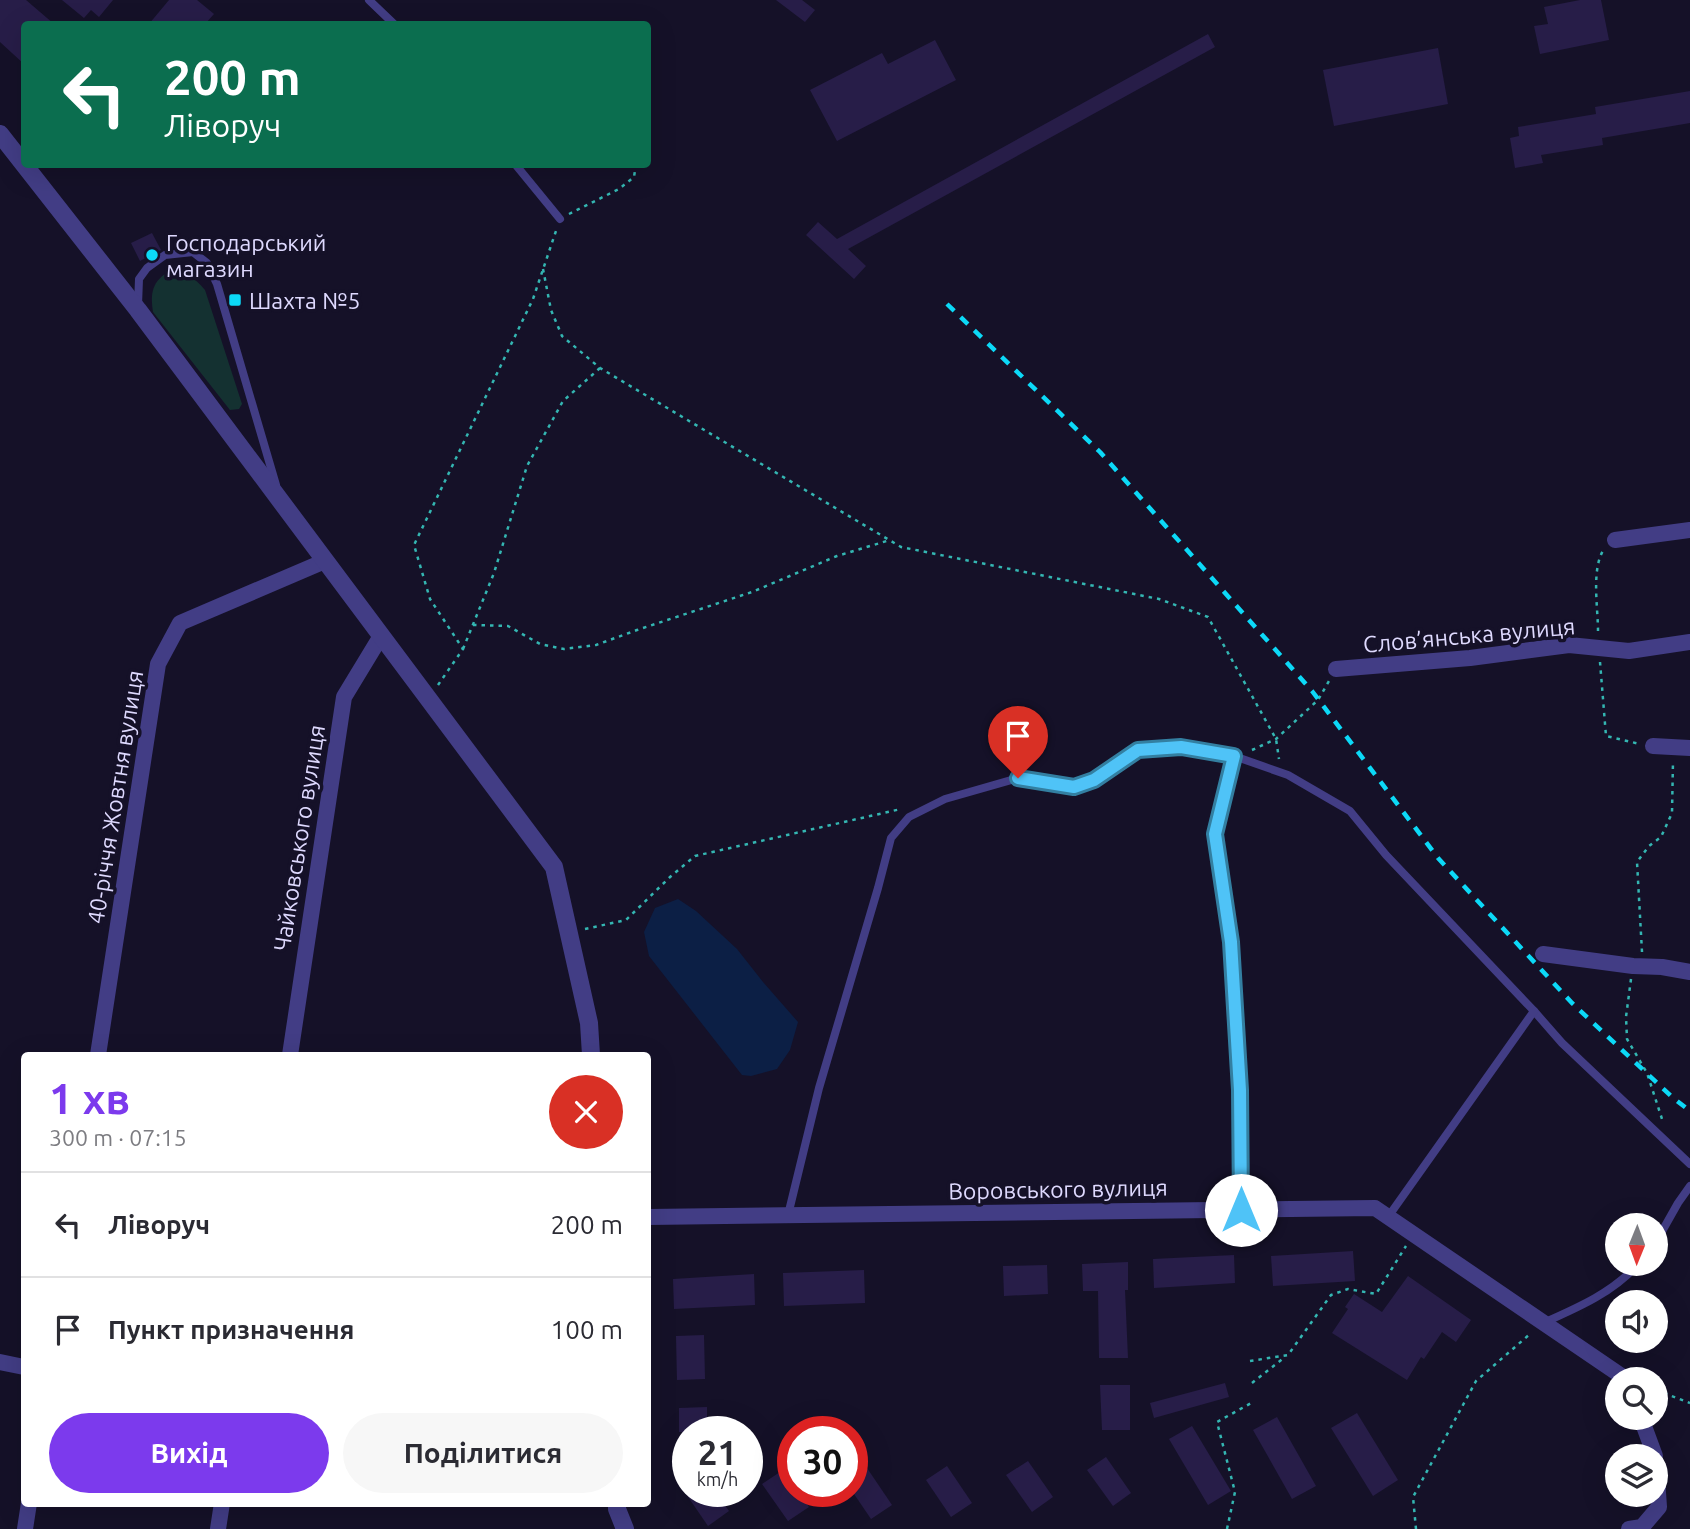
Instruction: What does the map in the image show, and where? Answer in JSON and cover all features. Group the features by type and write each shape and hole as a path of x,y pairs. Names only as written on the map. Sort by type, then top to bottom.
{"street":[{"path":"0,134 21,161"},
{"path":"27,168 138,310 554,867 589,1023 591,1052"},
{"path":"1615,540 1690,530"},
{"name":"40-річчя Жовтня вулиця","path":"98,1052 159,664 180,623 325,561"},
{"name":"Чайковського вулиця","path":"290,1052 344,697 381,636"},
{"name":"Слов’янська вулиця","path":"1336,669 1470,658 1569,645 1629,651 1690,642"},
{"path":"1653,746 1690,748"},
{"path":"1234,756 1215,834 1231,942 1240,1090 1241,1210"},
{"path":"1543,954 1690,972"},
{"name":"Воровського вулиця","path":"651,1217 1375,1208 1608,1367"},
{"path":"0,1362 21,1366"},
{"path":"25,1529 28,1507"},
{"path":"218,1529 221,1507"},
{"path":"617,1507 625,1529"},
{"path":"1636,1528 1659,1507"}],"lane":[{"path":"369,0 391,21"},
{"path":"518,168 560,219"},
{"path":"138,310 139,279 147,268 165,255 192,252 207,263 217,284 281,502"},
{"path":"788,1215 819,1088 891,838 909,817 945,799 1018,778 1074,787 1094,780 1138,750 1181,747 1234,756 1288,775 1350,811 1386,855 1562,1043 1690,1164"},
{"path":"1388,1217 1534,1011"},
{"path":"1668,1221 1690,1186"},
{"path":"1543,1323 1583,1306 1628,1276"}],"path":[{"path":"463,649 430,599 414,545 533,299 560,219 619,189 634,177 635,168"},
{"path":"543,269 551,310 562,336 600,368 901,547 1159,599 1208,617 1276,739 1280,772"},
{"path":"428,700 463,649 494,573 527,466 563,401 600,368"},
{"path":"473,625 508,626 540,644 564,649 596,645 752,592 837,556 890,540"},
{"path":"1615,540 1600,554 1597,569 1598,648 1606,736 1653,746"},
{"path":"1234,756 1276,739 1318,700 1336,669"},
{"path":"1666,1131 1647,1073 1627,1039 1626,1017 1642,949 1637,862 1649,846 1661,837 1671,813 1673,747"},
{"path":"569,932 626,920 695,856 906,808"},
{"path":"1252,1383 1287,1355 1331,1295 1348,1289 1376,1294 1414,1235"},
{"path":"1416,1529 1413,1497 1476,1381 1543,1323"},
{"path":"1250,1361 1287,1355"},
{"path":"1668,1395 1690,1403"},
{"path":"1227,1529 1234,1492 1217,1422 1253,1402"}],"green space":[{"path":"170,271 189,276 205,290 242,404 239,409 230,410 153,312 152,299 156,283"}],"water":[{"path":"678,899 696,911 737,949 798,1022 790,1050 777,1069 751,1076 742,1075 649,956 644,932 655,908"}],"building":[{"path":"0,0 26,0 50,21 21,21 21,61 0,42"},
{"path":"62,0 113,0 99,17 91,10 84,18"},
{"path":"169,0 197,0 214,14 208,21 152,21"},
{"path":"776,0 802,0 815,10 805,22"},
{"path":"1580,0 1601,0 1609,40 1540,54 1534,26 1548,24 1544,7"},
{"path":"1208,34 1215,47 848,249 866,266 854,279 806,235 818,222 837,239"},
{"path":"935,40 956,80 837,141 810,90 882,53 888,64"},
{"path":"1438,48 1448,104 1334,126 1323,70"},
{"path":"1690,91 1690,123 1602,138 1603,145 1541,155 1543,163 1515,168 1510,138 1519,136 1518,127 1596,114 1595,107"},
{"path":"152,233 161,250 140,261 131,243"},
{"path":"1353,1251 1355,1281 1273,1286 1271,1256"},
{"path":"1234,1255 1235,1283 1154,1288 1153,1259"},
{"path":"1128,1262 1128,1290 1125,1290 1128,1358 1099,1358 1098,1291 1083,1291 1082,1264"},
{"path":"1047,1265 1048,1294 1004,1296 1003,1266"},
{"path":"864,1270 865,1303 784,1306 783,1273"},
{"path":"754,1274 755,1305 674,1309 673,1279"},
{"path":"1408,1276 1471,1320 1456,1342 1442,1332 1424,1359 1421,1357 1407,1380 1332,1333 1348,1309 1345,1307 1354,1294 1382,1312"},
{"path":"704,1335 705,1379 677,1380 676,1336"},
{"path":"1225,1383 1229,1397 1154,1418 1150,1403"},
{"path":"1100,1385 1130,1385 1130,1430 1102,1430"},
{"path":"707,1407 707,1416 679,1416 679,1408"},
{"path":"1357,1413 1398,1480 1373,1496 1331,1428"},
{"path":"1277,1417 1316,1486 1292,1499 1253,1430"},
{"path":"1192,1426 1231,1491 1208,1505 1169,1439"},
{"path":"1106,1457 1131,1493 1113,1506 1087,1470"},
{"path":"1028,1461 1053,1497 1032,1512 1006,1475"},
{"path":"947,1466 972,1503 951,1517 926,1480"},
{"path":"868,1469 892,1505 871,1519 863,1507 868,1507"},
{"path":"777,1474 777,1505 763,1485"},
{"path":"695,1507 726,1507 729,1511 708,1526"},
{"path":"778,1507 809,1507 788,1521"}],"railway":[{"path":"947,304 1100,452 1312,691 1438,858 1572,1003 1690,1111"}],"place":[{"name":"Господарський магазин","path":"152,255"},
{"name":"Шахта №5","path":"235,300"}],"route":[{"path":"1018,778 1074,787 1094,780 1138,750 1181,747 1234,756 1215,834 1231,942 1240,1090 1241,1210"}]}
